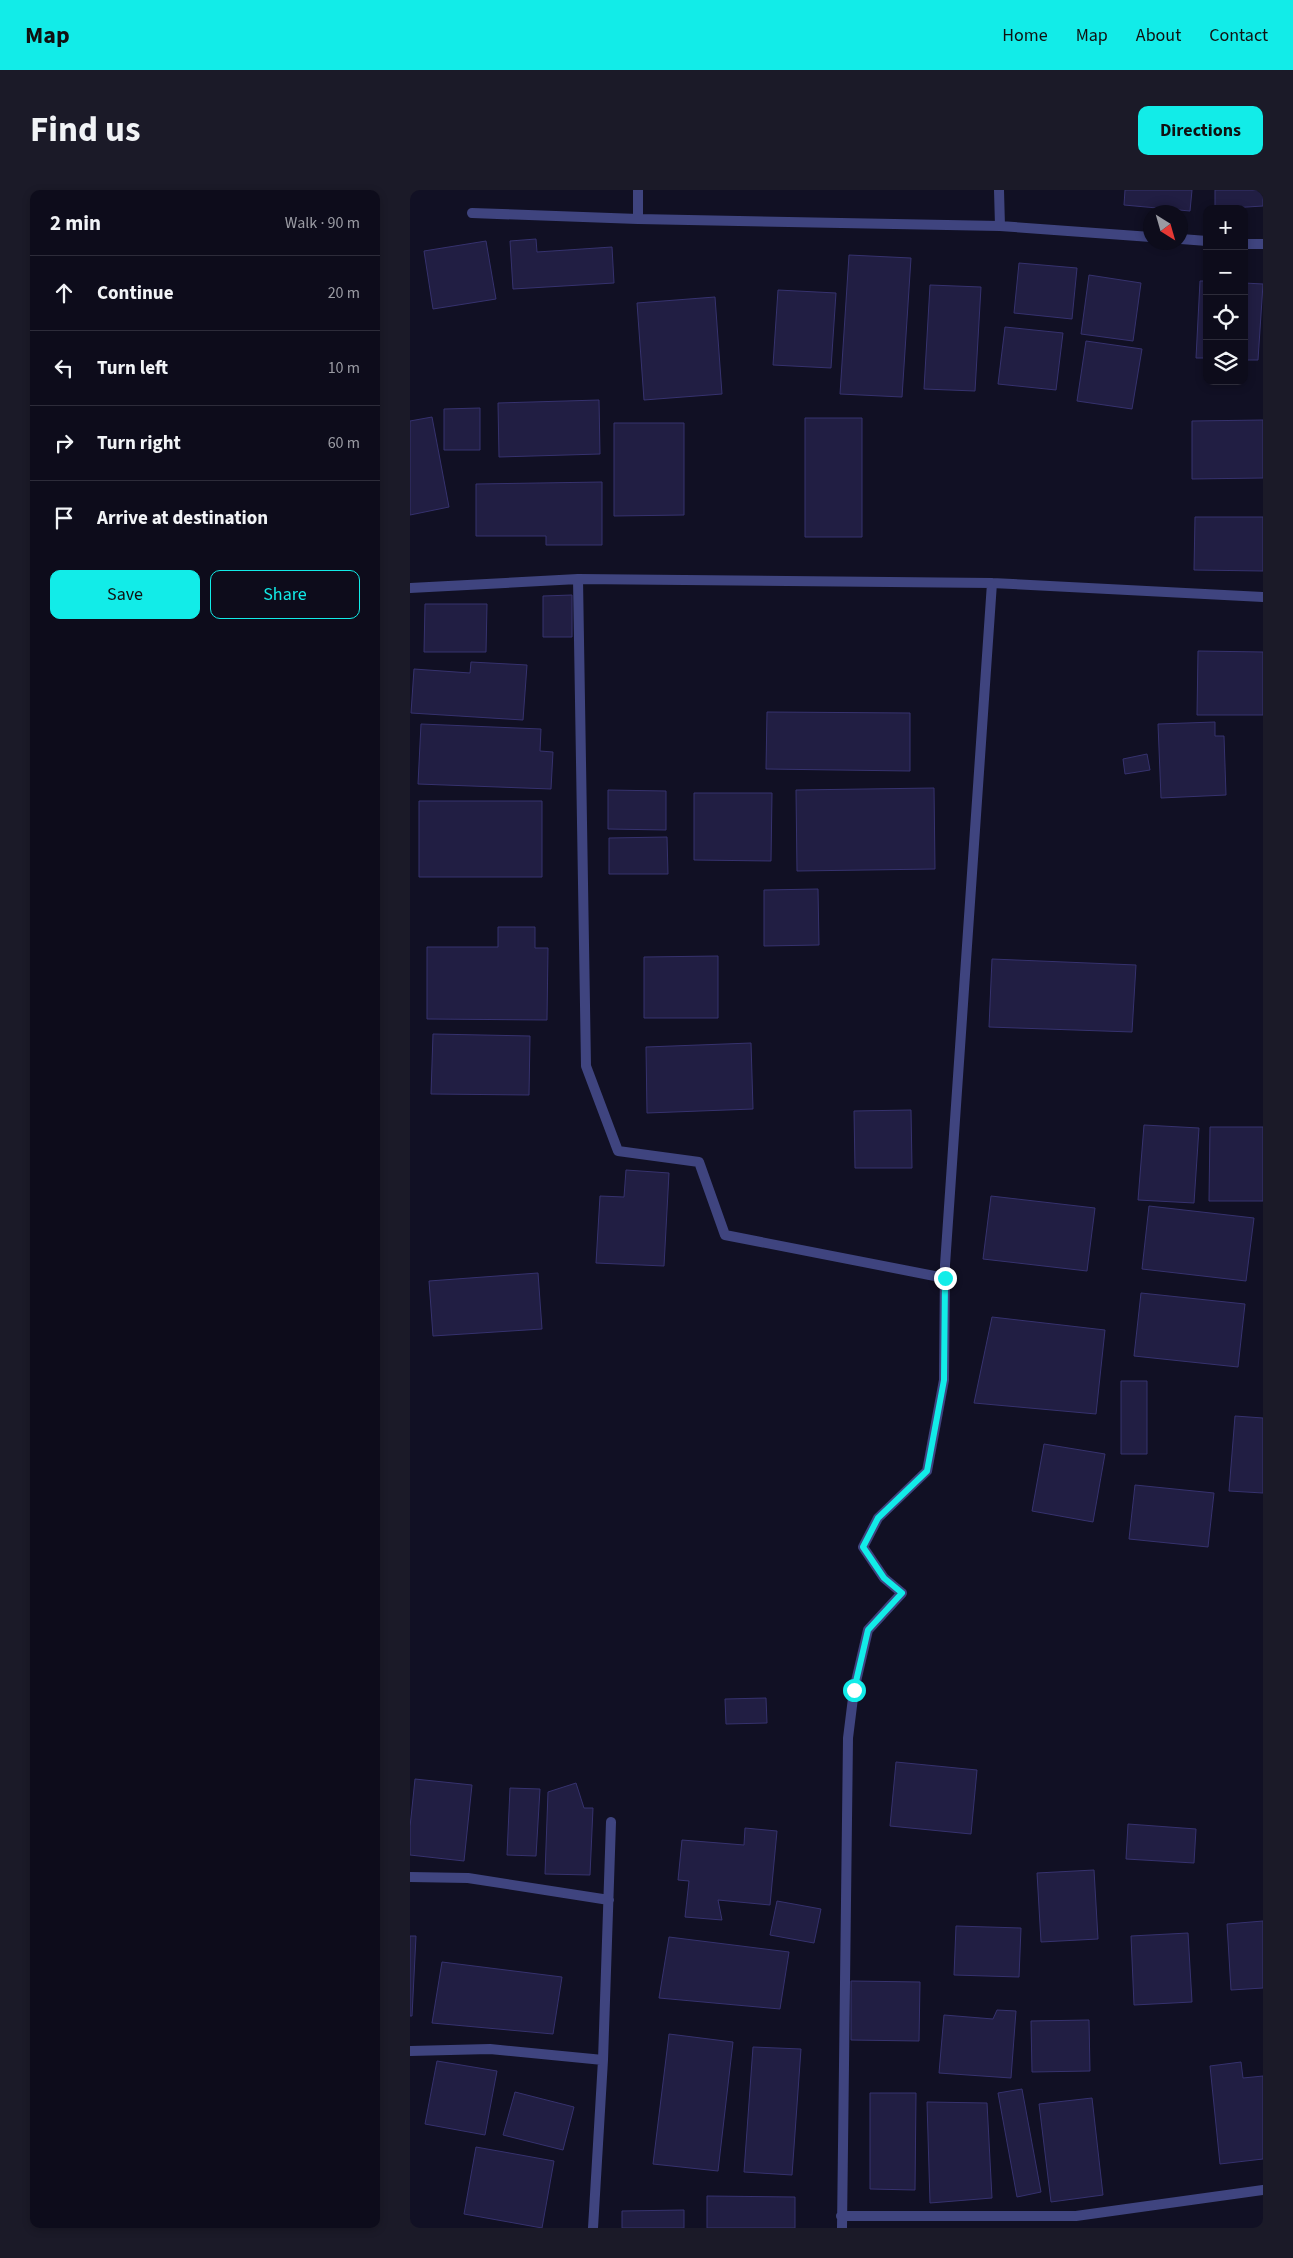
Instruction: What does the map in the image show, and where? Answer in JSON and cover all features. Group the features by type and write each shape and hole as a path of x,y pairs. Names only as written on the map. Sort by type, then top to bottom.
{"street":[{"path":"638,190 638,219"},
{"path":"999,190 1000,226"},
{"path":"472,213 638,219 1000,226 1143,236"},
{"path":"1188,240 1203,241"},
{"path":"1248,244 1263,244"},
{"path":"578,579 586,1066 618,1151 699,1162 725,1235 945,1278"},
{"path":"410,588 578,579 992,583 1263,597"},
{"path":"842,2228 848,1738 854,1690 868,1630 902,1593 884,1578 863,1547 878,1518 927,1471 944,1380 945,1278 992,583"},
{"path":"593,2228 603,2060 611,1822"},
{"path":"410,1877 468,1878 609,1900"},
{"path":"410,2051 490,2049 603,2060"},
{"path":"842,2216 1076,2216 1263,2190"}],"building":[{"path":"1125,190 1192,190 1190,211 1188,211 1188,205 1143,205 1143,207 1124,205"},
{"path":"1215,190 1263,190 1263,206 1215,205"},
{"path":"536,239 537,252 612,247 614,283 513,289 510,241"},
{"path":"486,241 496,299 433,309 424,251"},
{"path":"849,255 911,258 902,397 840,394"},
{"path":"1019,263 1077,268 1072,319 1014,313"},
{"path":"1089,275 1141,283 1133,341 1081,334"},
{"path":"1200,281 1203,281 1203,358 1196,358"},
{"path":"1248,283 1263,284 1258,360 1248,360"},
{"path":"930,285 981,287 975,391 924,389"},
{"path":"778,290 836,293 831,368 773,365"},
{"path":"715,297 722,394 644,400 637,303"},
{"path":"1005,327 1063,333 1056,390 998,384"},
{"path":"1086,341 1142,349 1132,409 1077,401"},
{"path":"599,400 600,454 499,457 498,403"},
{"path":"480,408 480,450 444,450 444,409"},
{"path":"432,417 449,507 410,515 410,421"},
{"path":"805,418 862,418 862,537 805,537"},
{"path":"1263,420 1263,478 1192,479 1192,421"},
{"path":"614,423 684,423 684,515 614,516"},
{"path":"602,482 602,545 546,545 546,536 476,536 476,484"},
{"path":"1195,517 1263,517 1263,571 1194,570"},
{"path":"572,595 572,637 543,637 543,596"},
{"path":"425,604 487,604 486,652 424,652"},
{"path":"1198,651 1263,652 1263,715 1197,715"},
{"path":"471,662 527,665 523,720 411,713 414,669 470,673"},
{"path":"767,712 910,713 910,771 766,769"},
{"path":"1215,722 1215,736 1224,736 1226,795 1161,798 1158,724"},
{"path":"421,724 541,729 540,751 553,752 551,789 418,784"},
{"path":"1147,754 1150,770 1125,774 1123,759"},
{"path":"934,788 935,869 797,871 796,790"},
{"path":"608,790 666,791 666,830 608,829"},
{"path":"694,793 772,793 771,861 694,860"},
{"path":"419,801 542,801 542,877 419,877"},
{"path":"667,837 668,874 609,874 609,838"},
{"path":"818,889 819,945 764,946 764,890"},
{"path":"498,927 535,927 535,948 548,948 547,1020 427,1019 427,947 498,947"},
{"path":"718,956 718,1018 644,1018 644,957"},
{"path":"992,959 1136,965 1132,1032 989,1027"},
{"path":"433,1034 530,1036 529,1095 431,1094"},
{"path":"751,1043 753,1109 647,1113 646,1047"},
{"path":"911,1110 912,1168 855,1168 854,1111"},
{"path":"1144,1125 1199,1128 1194,1203 1138,1200"},
{"path":"1210,1127 1263,1127 1263,1201 1209,1201"},
{"path":"626,1170 669,1173 664,1266 596,1263 600,1196 624,1197"},
{"path":"991,1196 1095,1208 1087,1271 983,1259"},
{"path":"1149,1206 1254,1218 1246,1281 1142,1269"},
{"path":"538,1273 542,1329 433,1336 429,1281"},
{"path":"1141,1293 1245,1304 1238,1367 1134,1356"},
{"path":"992,1317 1105,1330 1096,1414 974,1403"},
{"path":"1121,1381 1147,1381 1147,1454 1121,1454"},
{"path":"1235,1416 1263,1418 1263,1493 1229,1491"},
{"path":"1044,1444 1105,1454 1093,1522 1032,1511"},
{"path":"1135,1485 1214,1493 1208,1547 1129,1539"},
{"path":"766,1698 767,1723 726,1724 725,1699"},
{"path":"896,1762 977,1770 971,1834 890,1826"},
{"path":"415,1779 472,1785 464,1861 410,1855 410,1827"},
{"path":"576,1783 584,1808 593,1808 590,1875 545,1874 548,1792"},
{"path":"510,1788 540,1789 536,1856 507,1855"},
{"path":"1128,1824 1196,1829 1194,1863 1126,1859"},
{"path":"745,1828 777,1831 770,1905 718,1900 722,1920 685,1917 689,1881 678,1880 682,1840 744,1845"},
{"path":"1094,1870 1098,1939 1041,1942 1037,1873"},
{"path":"777,1901 821,1909 814,1943 770,1935"},
{"path":"1263,1921 1263,1988 1231,1990 1227,1924"},
{"path":"956,1926 1021,1928 1019,1977 954,1975"},
{"path":"1188,1933 1192,2002 1134,2005 1131,1936"},
{"path":"410,1936 416,1936 412,2016 410,2016"},
{"path":"669,1937 789,1952 780,2009 659,1998"},
{"path":"442,1962 562,1977 553,2034 432,2023"},
{"path":"851,1981 920,1982 919,2041 851,2040"},
{"path":"997,2010 1016,2011 1011,2078 939,2073 944,2015 993,2019"},
{"path":"1089,2020 1090,2071 1032,2072 1031,2021"},
{"path":"669,2034 733,2042 718,2171 653,2164"},
{"path":"753,2047 801,2049 792,2175 744,2172"},
{"path":"437,2061 497,2071 485,2135 425,2124"},
{"path":"1241,2062 1243,2078 1263,2076 1263,2159 1220,2164 1210,2066"},
{"path":"1022,2089 1041,2192 1017,2197 998,2093"},
{"path":"515,2092 574,2107 563,2150 503,2135"},
{"path":"870,2093 916,2093 915,2190 870,2189"},
{"path":"1092,2098 1103,2195 1051,2202 1039,2104"},
{"path":"927,2102 987,2103 992,2198 930,2203"},
{"path":"476,2147 554,2161 542,2228 464,2214"},
{"path":"707,2196 795,2197 795,2228 707,2228"},
{"path":"684,2210 684,2228 622,2228 622,2211"}],"route":[{"path":"854,1690 868,1630 902,1593 884,1578 863,1547 878,1518 927,1471 944,1380 945,1278"}]}
